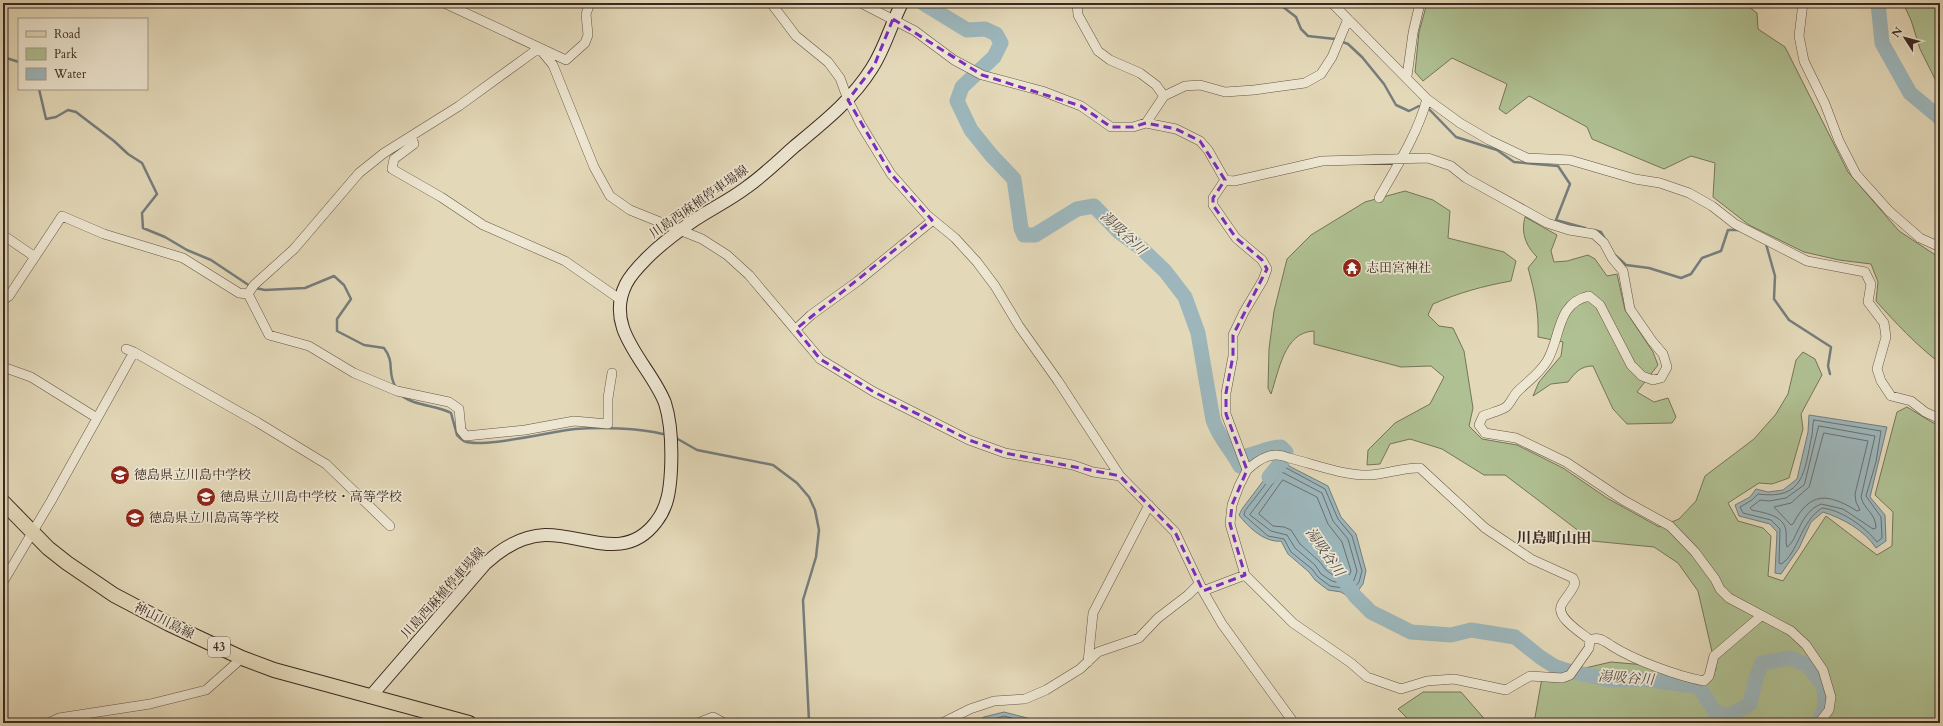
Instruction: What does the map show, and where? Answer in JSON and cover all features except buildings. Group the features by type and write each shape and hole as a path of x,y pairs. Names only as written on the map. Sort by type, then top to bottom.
{"main road":[{"name":"川島西麻植停車場線","path":"370,697 485,564 507,547 519,541 545,535 558,536 597,544 622,543 634,540 646,533 655,524 663,512 670,486 672,452 668,418 660,392 627,340 621,319 621,300 626,284 636,269 668,239 749,186 848,100 874,66 882,51 893,20 901,5"},
{"name":"神山川島線","path":"3,502 32,533 66,563 141,611 242,658 274,670 469,723"}],"street":[{"path":"444,3 508,31 539,48 566,60 585,43 588,35 586,14 590,3"},
{"path":"770,3 796,36 828,62 840,78 848,100 873,147 891,174 933,220 955,238 977,262 995,286 1019,326 1058,381 1120,476 1175,532 1201,587 1222,624 1294,723"},
{"path":"861,3 915,31 954,60 982,75 1042,91 1081,106 1111,127 1133,127 1146,123 1176,129 1200,142 1208,150 1225,180"},
{"path":"1077,3 1078,15 1098,51 1110,60 1140,73 1156,85 1164,96"},
{"path":"1332,3 1407,76 1427,98 1460,123 1489,140 1527,158 1570,160 1635,179 1660,183 1689,193 1712,206 1735,224 1807,261 1865,272 1871,284 1868,302 1884,323 1886,337 1878,369 1881,382 1891,396 1911,401 1925,412 1940,419"},
{"path":"1407,76 1413,33 1420,3"},
{"path":"1802,3 1799,36 1804,61 1825,104 1839,141 1856,174 1889,211 1920,238 1940,247"},
{"path":"1146,123 1164,96 1185,86 1200,85 1225,92 1254,90 1305,83 1321,74 1340,41 1348,18"},
{"path":"3,300 9,296 62,216 104,234 182,258 239,293 251,290 294,249 359,172 411,136 459,106 539,48"},
{"path":"539,48 553,65 594,167 610,196 643,217 702,239 727,255 749,275 820,359 874,392 969,440 1005,453 1073,465 1093,472 1120,476"},
{"path":"1379,198 1422,118 1427,98"},
{"path":"411,136 414,144 394,159 392,169 441,196 482,225 565,261 621,300"},
{"path":"1225,180 1234,181 1322,161 1402,157 1428,158 1451,166 1466,178 1548,223 1569,230 1594,234 1604,242 1612,258 1624,271 1630,309 1663,354 1667,367 1661,378 1653,380 1642,376 1631,365 1600,305 1590,296 1581,298 1574,302 1563,317 1548,359 1538,374 1516,393 1506,406 1483,416 1479,425 1485,433 1516,438 1566,462 1623,500 1670,526 1695,552 1715,579 1720,589 1729,598 1791,631 1806,645 1823,670 1831,697 1829,710 1823,721"},
{"path":"1225,180 1213,198 1213,205 1236,238 1262,260 1267,269 1263,280 1244,312 1233,335 1233,356 1226,393 1226,414 1247,470"},
{"path":"796,329 811,315 858,282 933,220"},
{"path":"3,235 34,257"},
{"path":"251,290 269,334 309,346 354,373 400,391 449,402 460,409 461,430 466,436 525,430 574,421 608,424 608,398 612,372"},
{"path":"3,582 97,418 130,351 257,422 326,464 390,526"},
{"path":"3,367 32,376 97,418"},
{"path":"1270,455 1285,456 1351,474 1386,474 1411,467 1420,468 1485,528 1531,559 1573,578 1576,583 1560,605 1560,612 1564,619 1590,640 1589,648 1573,672 1562,678 1530,676 1506,690 1454,679 1427,681 1401,689 1367,677 1351,662 1292,623 1246,575 1230,524 1232,505 1239,486 1247,470 1270,455"},
{"path":"1088,662 1093,613 1149,505"},
{"path":"942,723 970,708 994,701 1025,699 1068,677 1088,662 1098,652 1139,638 1158,618 1201,587 1246,575"},
{"path":"1590,640 1601,638 1628,656 1704,681 1709,676 1714,656 1761,616"},
{"path":"48,723 60,718 150,704 206,690 242,658"},
{"path":"698,723 713,717 724,723"}],"highlighted area":[{"path":"893,19 982,75 1081,106 1111,127 1133,127 1146,123 1176,129 1200,141 1225,180 1213,198 1213,205 1236,238 1262,260 1267,269 1233,335 1233,356 1226,393 1226,414 1247,470 1232,505 1230,524 1245,575 1203,591 1175,532 1120,476 1005,453 969,440 874,392 820,359 796,329 932,220 891,174 848,100 874,66"}],"green space":[{"path":"1427,3 1744,3 1757,13 1758,29 1785,47 1848,172 1899,231 1940,258 1940,363 1914,341 1876,301 1878,282 1871,264 1839,260 1804,252 1749,225 1713,197 1715,163 1691,156 1664,169 1592,139 1587,127 1529,96 1506,114 1499,109 1507,84 1452,58 1423,81 1415,72 1419,32"},
{"path":"1903,3 1940,3 1940,89 1920,49 1911,20"},
{"path":"1405,191 1433,200 1450,211 1448,238 1504,252 1516,261 1511,281 1471,290 1442,300 1433,304 1428,315 1439,326 1453,328 1464,351 1473,408 1469,426 1482,439 1517,445 1563,468 1607,498 1659,527 1679,519 1696,501 1705,476 1754,439 1776,414 1788,394 1796,360 1803,352 1815,359 1822,375 1801,414 1803,429 1789,478 1772,484 1759,483 1728,503 1738,521 1763,528 1771,536 1768,576 1783,581 1826,516 1877,555 1892,546 1893,512 1875,495 1897,412 1907,407 1940,427 1940,723 1534,723 1542,678 1611,662 1657,666 1702,688 1716,669 1698,591 1678,563 1654,547 1592,541 1505,475 1484,475 1442,449 1410,439 1390,444 1380,464 1367,465 1368,450 1395,423 1430,404 1444,377 1431,366 1401,367 1314,344 1314,331 1304,333 1289,345 1280,364 1271,394 1268,388 1269,349 1274,311 1287,259 1311,235 1365,202"},
{"path":"1525,217 1557,235 1551,251 1554,262 1567,261 1588,255 1595,259 1607,276 1617,274 1625,310 1653,352 1658,365 1637,392 1654,402 1668,398 1676,417 1672,423 1627,424 1613,409 1593,366 1588,366 1581,369 1568,382 1551,384 1533,396 1539,382 1561,356 1563,342 1538,337 1536,302 1528,268 1537,257 1525,238"},
{"path":"1423,692 1461,692 1488,723 1412,723 1398,709"}],"water":[{"path":"1809,415 1887,427 1870,497 1885,515 1886,541 1876,548 1866,536 1853,526 1823,512 1811,522 1799,548 1781,574 1775,573 1777,532 1770,524 1739,516 1735,505 1750,497 1756,489 1768,492 1783,490 1797,479 1808,432"},
{"path":"1279,460 1287,462 1289,466 1328,486 1341,517 1356,534 1366,571 1363,584 1352,599 1341,592 1328,590 1315,580 1309,572 1288,554 1281,541 1275,541 1263,537 1252,529 1239,515"},
{"path":"1004,712 1031,719 1038,723 972,723 984,717"}],"waterway":[{"name":"湯吸谷川","path":"923,3 967,30 985,29 996,34 1001,43 994,57 962,87 957,101 971,130 992,156 1014,179 1021,228 1024,235 1035,235 1077,209 1094,206 1119,232 1141,248 1165,271 1185,297 1198,333 1213,420 1218,432 1240,466"},
{"path":"1278,3 1296,17 1301,29 1308,36 1335,39 1348,44 1362,57 1384,84 1396,105 1409,111 1419,106"},
{"path":"1878,3 1882,43 1910,93 1940,118"},
{"path":"3,57 18,62"},
{"path":"39,90 46,119 56,117 68,110 76,112 114,141 128,154 142,163 157,194 142,213 143,228 165,237 187,250 211,260 250,286"},
{"path":"1427,107 1456,137 1497,150 1514,162 1558,166 1570,184 1556,220 1585,228"},
{"path":"1594,230 1601,232 1605,239"},
{"path":"1615,255 1626,265 1649,268 1681,278 1691,274 1702,258 1721,251 1728,230 1739,230"},
{"path":"1766,244 1775,276 1774,299 1789,320 1831,347 1828,366 1830,374"},
{"path":"255,288 265,290 305,288 334,276 344,285 351,299 337,319 337,331 364,345 384,348 390,359 393,382 396,388"},
{"path":"401,395 406,399 439,408 451,413 457,435 464,441 473,443 518,439 565,430 586,428 631,429 663,434"},
{"path":"676,438 697,450 773,465 797,483 809,497 815,510 819,530 816,557 803,600 809,721 812,723"},
{"path":"1235,457 1247,456 1275,447 1281,447 1286,452 1283,460 1269,477"},
{"name":"湯吸谷川","path":"1343,579 1355,596 1371,612 1411,632 1451,635 1471,630 1515,637 1540,657 1554,666 1565,670 1610,680 1644,679 1699,687 1715,712 1729,716 1750,704 1756,678 1762,663 1790,658 1807,665 1824,686 1825,706 1818,723"}],"place":[{"name":"志田宮神社","path":"1352,268"},
{"name":"徳島県立川島中学校","path":"120,475"},
{"name":"徳島県立川島中学校・高等学校","path":"206,497"},
{"name":"徳島県立川島高等学校","path":"135,518"}],"district":[{"name":"川島町山田","path":"1554,538"}]}
